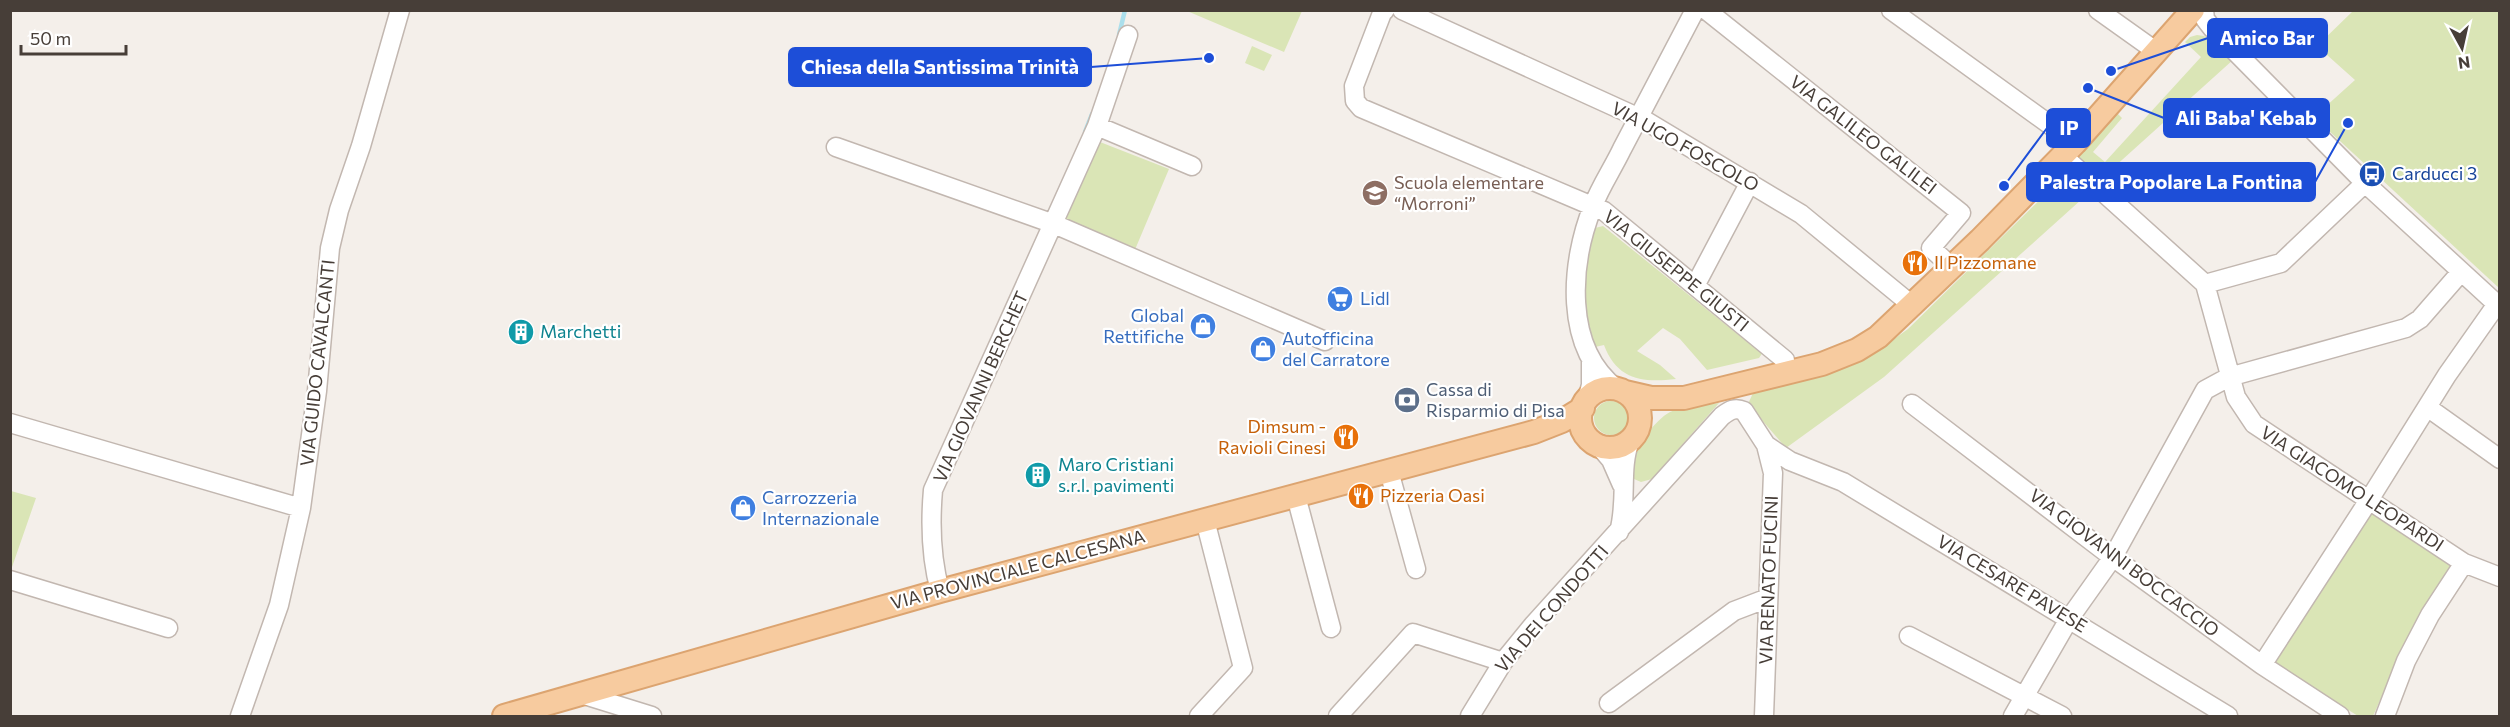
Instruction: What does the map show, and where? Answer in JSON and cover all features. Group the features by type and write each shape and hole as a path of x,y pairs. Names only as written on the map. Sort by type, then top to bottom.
{"main road":[{"path":"1684,398 1651,398 1621,391 1600,390 1585,404 1581,422 1592,440 1615,448 1635,433 1655,412 1684,398 1838,359 1878,337 1913,306 2069,149 2193,10"},
{"path":"1621,391 1636,402 1639,410 1635,433"},
{"name":"VIA PROVINCIALE CALCESANA","path":"504,717 940,591 1534,432 1562,421 1585,404"},
{"name":"VIA PROVINCIALE CALCESANA","path":"1534,432 1569,429 1592,440"}],"street":[{"name":"VIA GUIDO CAVALCANTI","path":"240,717 279,605 301,508 317,391 330,248 339,210 361,146 400,10"},
{"name":"VIA GIUSEPPE GIUSTI","path":"1385,10 1354,86 1357,105 1604,211 1785,360"},
{"name":"VIA UGO FOSCOLO","path":"1402,10 1638,117 1801,214 1913,306"},
{"path":"1585,404 1591,385 1591,360 1579,319 1576,292 1581,247 1593,206 1695,10"},
{"name":"VIA GALILEO GALILEI","path":"1706,10 1961,213 1931,248 1952,267"},
{"path":"1891,10 2069,149 2205,284 2281,263 2365,183"},
{"path":"2098,10 2157,52"},
{"path":"2204,10 2205,19 2212,28 2365,183 2498,306 2427,406 2262,665"},
{"name":"VIA GIOVANNI BERCHET","path":"940,591 933,559 931,521 933,490 1097,126 1128,35"},
{"path":"1097,126 1192,166"},
{"path":"836,147 1054,224 1326,341"},
{"path":"1695,286 1750,182"},
{"path":"2013,717 2069,619 2113,557 2205,390 2229,377 2406,328 2420,319 2461,272"},
{"name":"VIA GIACOMO LEOPARDI","path":"2205,284 2229,377 2236,397 2254,424 2464,563 2499,578"},
{"path":"1591,360 1606,381 1621,391"},
{"name":"VIA GIOVANNI BOCCACCIO","path":"1912,404 2113,557 2262,665 2340,717"},
{"path":"2427,406 2499,459"},
{"name":"VIA DEI CONDOTTI","path":"1470,717 1503,662 1728,411 1738,409 1748,418 1766,445"},
{"path":"10,423 301,508"},
{"name":"VIA DEI CONDOTTI","path":"1618,534 1625,494 1625,460 1635,433"},
{"path":"1592,440 1611,460 1625,494 1639,496 1654,494"},
{"name":"VIA CESARE PAVESE","path":"1766,445 1790,461 1843,482 2228,717"},
{"name":"VIA RENATO FUCINI","path":"1764,717 1773,473 1766,445"},
{"path":"1773,473 1790,461"},
{"path":"1389,471 1416,568"},
{"path":"1296,496 1331,628"},
{"path":"1199,717 1243,668 1205,520"},
{"path":"2385,717 2406,661 2430,615 2464,563"},
{"path":"10,580 168,628"},
{"path":"1610,703 1734,611 1768,597"},
{"path":"1338,717 1413,633 1503,662"},
{"path":"1909,636 2062,717"},
{"path":"581,694 652,717"}],"green space":[{"path":"1302,10 1284,52 1187,11"},
{"path":"2353,11 2499,11 2499,288 2314,117 2355,80 2317,46"},
{"path":"2197,35 2204,36 2234,59 2102,178 2077,156 2116,112 2122,118 2093,152 2105,162 2201,57 2185,42"},
{"path":"1252,46 1272,55 1264,71 1245,63"},
{"path":"1100,142 1169,169 1134,252 1068,222 1065,218"},
{"path":"2068,177 2078,178 2092,190 1884,377 1786,448 1748,404 1753,393 1851,366 1872,355 1908,329 2060,180"},
{"path":"1603,226 1756,349 1761,343 1763,352 1759,358 1707,370 1680,339 1663,328 1637,351 1660,365 1676,379 1653,380 1632,377 1616,366 1604,345 1595,347 1585,301 1586,274 1595,228"},
{"path":"1611,401 1623,406 1628,418 1623,430 1611,435 1599,430 1594,418 1599,406"},
{"path":"1712,401 1713,404 1719,403 1652,479 1641,482 1634,479 1633,462 1637,452 1649,432 1663,417 1675,410"},
{"path":"11,491 36,498 10,570"},
{"path":"2373,511 2452,564 2402,651 2373,716 2358,716 2272,662"}],"waterway":[{"path":"1119,35 1125,10"},
{"path":"1085,132 1092,114"}],"place":[{"name":"Chiesa della Santissima Trinità","path":"1209,58"},
{"name":"Amico Bar","path":"2111,71"},
{"name":"Ali Baba' Kebab","path":"2088,88"},
{"name":"Palestra Popolare La Fontina","path":"2348,123"},
{"name":"Carducci 3","path":"2372,174"},
{"name":"IP","path":"2004,186"},
{"name":"Scuola elementare “Morroni”","path":"1375,193"},
{"name":"Il Pizzomane","path":"1915,263"},
{"name":"Lidl","path":"1340,299"},
{"name":"Global Rettifiche","path":"1203,326"},
{"name":"Marchetti","path":"521,332"},
{"name":"Autofficina del Carratore","path":"1263,349"},
{"name":"Cassa di Risparmio di Pisa","path":"1407,400"},
{"name":"Dimsum - Ravioli Cinesi","path":"1346,437"},
{"name":"Maro Cristiani s.r.l. pavimenti","path":"1038,475"},
{"name":"Pizzeria Oasi","path":"1361,496"},
{"name":"Carrozzeria Internazionale","path":"743,508"}]}
